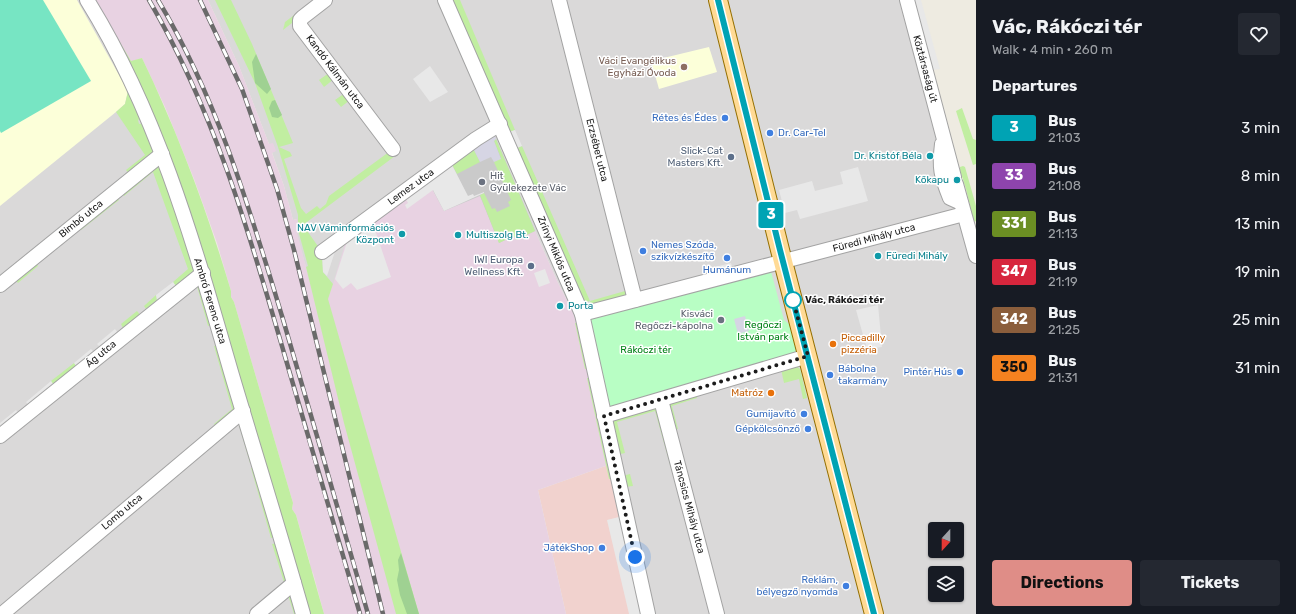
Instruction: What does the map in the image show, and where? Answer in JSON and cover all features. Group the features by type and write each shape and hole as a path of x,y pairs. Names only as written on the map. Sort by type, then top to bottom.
{"main road":[{"path":"718,0 783,262 874,614"}],"street":[{"name":"Ambró Ferenc utca","path":"87,0 118,55 162,154 203,273 303,614"},
{"name":"Kandó Kálmán utca","path":"325,0 300,20 300,26 393,149"},
{"name":"Zrínyi Miklós utca","path":"445,0 582,314 648,614"},
{"name":"Erzsébet utca","path":"560,0 635,300"},
{"name":"Köztársaság út","path":"907,0 962,208"},
{"name":"Lemez utca","path":"322,252 476,139 500,124"},
{"name":"Köztársaság út","path":"943,138 940,166 944,184 950,198 962,208"},
{"name":"Bimbó utca","path":"0,285 162,154"},
{"path":"962,208 975,251"},
{"name":"Füredi Mihály utca","path":"783,262 962,208"},
{"path":"582,314 783,262"},
{"name":"Ág utca","path":"0,436 203,273"},
{"path":"604,416 808,356"},
{"name":"Táncsics Mihály utca","path":"661,400 717,614"},
{"name":"Lomb utca","path":"2,614 243,411"},
{"path":"257,614 294,583"}],"shaded area":[{"path":"0,0 95,0 107,18 324,614 0,614"},
{"path":"0,0 77,0 128,91 125,104 0,206"},
{"path":"95,0 208,0 239,66 269,144 273,143 275,148 276,151 272,153 284,186 293,220 297,219 299,228 296,229 309,278 333,284 346,241 428,181 444,211 480,195 516,239 535,231 558,283 573,312 611,464 538,490 566,614 324,614 296,515 292,509 293,503 234,302 231,297 231,291 217,243 194,179 165,107 142,58 131,62"},
{"path":"208,0 907,0 976,248 976,614 644,614 573,312 558,283 535,231 333,284 309,278 295,229 297,219 293,220 284,186 239,66"},
{"path":"907,0 921,0 940,69 926,71"},
{"name":"Váci Evangélikus Egyházi Óvoda","path":"709,47 717,72 659,89 651,61"},
{"path":"430,66 448,92 430,102 413,79"},
{"path":"515,130 522,146 511,150 504,134"},
{"path":"494,134 535,231 516,240 514,236 499,243 480,196 444,211 428,181"},
{"path":"494,134 496,139 494,141 501,159 494,162 491,157 480,162 473,148"},
{"path":"451,163 468,196 484,193 444,211 433,190 407,209 405,205 408,203 403,193"},
{"path":"858,167 868,201 800,219 797,210 785,213 779,190 812,181 815,191 843,184 840,172"},
{"path":"373,224 391,277 357,290 351,283 343,289 335,279 347,242"},
{"path":"339,239 327,276 323,272 322,252"},
{"path":"731,263 734,274 718,278 715,267"},
{"path":"545,269 550,283 539,287 534,273"},
{"path":"173,282 179,290 151,313 146,309 157,300 156,295"},
{"path":"878,305 882,347 867,349 856,310"},
{"path":"745,316 749,331 738,334 734,319"},
{"path":"115,329 121,337 104,351 97,344"},
{"path":"91,349 97,356 80,371 74,363"},
{"path":"51,381 62,396 53,403 48,397 0,431 0,423 16,410 19,414 30,407 26,402"},
{"path":"611,464 644,614 566,614 538,490"},
{"path":"623,516 648,614 629,614 607,520"}],"green space":[{"path":"0,0 43,0 91,81 1,133 0,131"},
{"path":"93,0 95,0 131,61 142,58 180,143 202,201 231,291 231,297 234,302 293,503 292,509 296,515 324,614 294,614 272,544 281,542 279,536 271,538 251,468 259,466 257,461 250,463 239,425 240,420 217,428 214,424 232,409 214,346 223,344 217,323 208,326 197,286 176,287 173,282 188,269 153,172 124,196 121,192 168,157"},
{"path":"215,0 231,0 252,44 293,143 279,147 290,152 292,156 284,159 301,208 306,214 317,206 320,209 326,204 329,196 393,149 399,153 303,225 322,252 323,272 333,284 328,299 419,614 396,614 344,423 306,267 308,266 298,230 298,215 278,147 255,83"},
{"path":"314,0 296,15 292,23 283,30 285,22"},
{"path":"450,0 460,0 515,130 507,133"},
{"path":"256,54 271,89 267,94 255,83 252,62"},
{"path":"329,73 334,79 324,87 319,80"},
{"path":"128,91 141,118 138,120 139,124 144,123 154,154 130,175 126,170 145,155 116,112 125,104"},
{"path":"345,93 350,100 341,107 335,100"},
{"path":"275,100 282,115 278,118 272,117 269,108 272,101"},
{"path":"962,108 973,139 976,140 976,164 973,165 956,111"},
{"path":"496,139 535,231 516,240 514,236 499,243 480,195 484,193 492,209 495,208 497,212 510,206 508,202 511,200 494,162 501,158 494,141"},
{"path":"522,146 590,301 583,303 515,149"},
{"path":"473,148 480,162 457,174 451,163"},
{"path":"960,167 965,167 976,206 976,221 974,222 960,170"},
{"path":"116,196 119,200 81,230 78,226"},
{"path":"35,261 38,266 18,283 14,278"},
{"name":"Rákóczi tér","path":"769,264 784,320 794,328 802,357 604,416 582,314"},
{"path":"625,291 626,297 591,306 590,301"},
{"path":"156,295 157,300 146,309 144,306"},
{"path":"137,311 141,316 124,330 121,324"},
{"path":"575,323 579,323 589,368 585,369"},
{"path":"74,363 78,368 55,387 51,381"},
{"path":"796,366 800,369 807,398 803,399 799,379 784,383 781,369"},
{"path":"587,378 591,378 613,479 609,479"},
{"path":"696,394 697,398 672,406 678,429 674,430 667,403"},
{"path":"655,406 655,410 660,409 677,474 673,475 655,411 617,422 625,453 616,455 610,423 615,417"},
{"path":"630,474 633,486 625,487 622,476"},
{"path":"401,553 419,614 407,614 400,595 397,580 399,570 398,560"}],"railway":[{"path":"149,0 193,85 228,172 257,261 360,614"},
{"path":"158,0 198,75 230,154 244,194 282,316 368,614"},
{"path":"200,0 242,89 277,189 294,250 383,614"}],"bus line":[{"name":"3","path":"718,0 780,250 874,614"}],"place":[{"name":"Váci Evangélikus Egyházi Óvoda","path":"684,67"},
{"name":"Rétes és Édes","path":"725,118"},
{"name":"Dr. Car-Tel","path":"770,133"},
{"name":"Dr. Kristóf Béla","path":"930,156"},
{"name":"Slick-Cat Masters Kft.","path":"731,157"},
{"name":"Kőkapu","path":"957,180"},
{"name":"Hit Gyülekezete Vác","path":"482,182"},
{"name":"NAV Váminformációs Központ","path":"402,234"},
{"name":"Multiszolg Bt.","path":"458,235"},
{"name":"Nemes Szóda, szikvízkészítő","path":"643,251"},
{"name":"Füredi Mihály","path":"878,256"},
{"name":"Humánum","path":"727,258"},
{"name":"IWI Europa Wellness Kft.","path":"531,266"},
{"name":"Vác, Rákóczi tér","path":"793,300"},
{"name":"Porta","path":"560,306"},
{"name":"Kisváci Regőczi-kápolna","path":"721,320"},
{"name":"Piccadilly pizzéria","path":"833,344"},
{"name":"Pintér Hús","path":"960,372"},
{"name":"Bábolna takarmány","path":"830,375"},
{"name":"Matróz","path":"771,393"},
{"name":"Gumijavító","path":"804,414"},
{"name":"Gépkölcsönző","path":"808,429"},
{"name":"JátékShop","path":"602,548"},
{"name":"Reklám, bélyegző nyomda","path":"846,586"}],"route":[{"path":"635,557 604,416 808,356 793,300"}],"park label":[{"name":"Regőczi István park","path":"763,330"}]}
